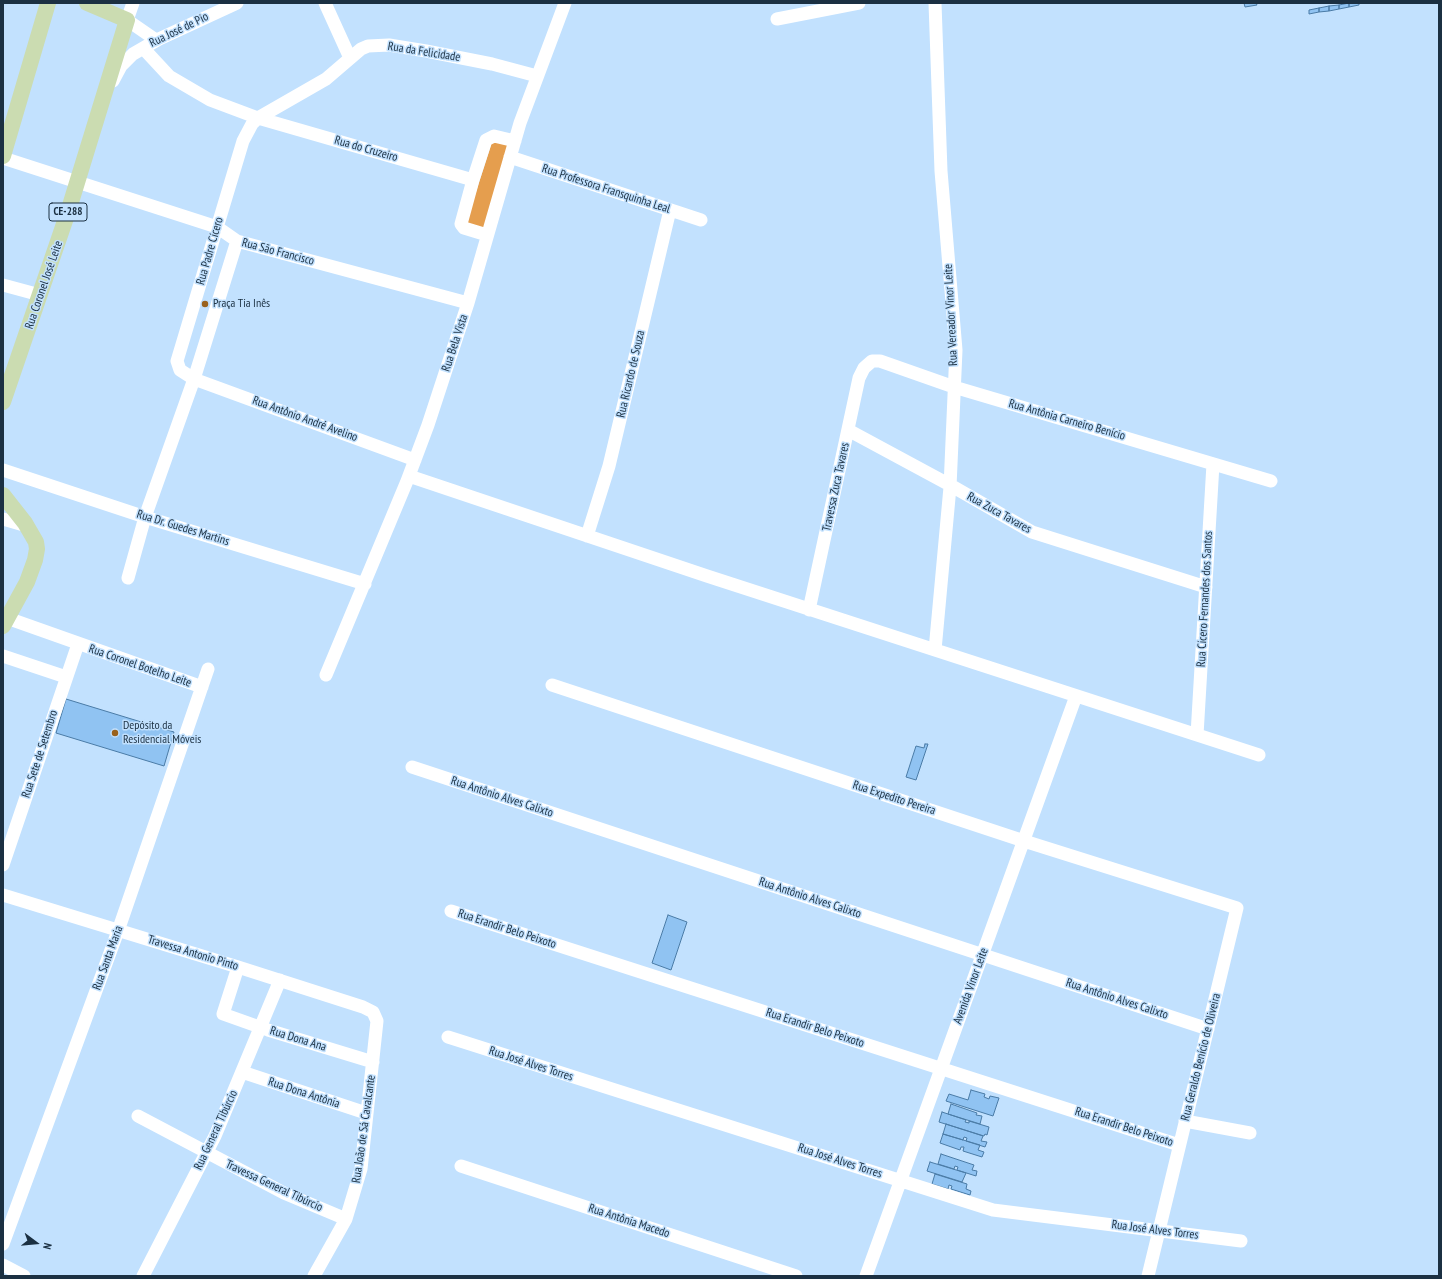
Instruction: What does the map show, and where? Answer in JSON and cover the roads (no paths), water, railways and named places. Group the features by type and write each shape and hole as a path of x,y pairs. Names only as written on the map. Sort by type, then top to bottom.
{"main road":[{"path":"3,157 48,3"},
{"path":"87,3 127,20"},
{"name":"Rua Coronel José Leite","path":"3,402 77,182 127,20"},
{"path":"3,495 27,526 36,542 36,560 26,585 5,622"}],"street":[{"name":"Rua Coronel José Leite","path":"127,20 133,3"},
{"name":"Rua José de Pio","path":"143,48 156,40 237,3"},
{"path":"325,3 350,58"},
{"name":"Rua Bela Vista","path":"326,675 365,584 415,460 468,302 515,141 537,76 565,3"},
{"path":"777,19 859,3"},
{"name":"Rua Vereador Vinor Leite","path":"934,3 941,171 956,350 950,485 935,650"},
{"path":"127,20 156,40"},
{"name":"Rua da Felicidade","path":"258,118 326,79 350,58 368,46 389,45 492,64 537,76"},
{"name":"Rua Coronel José Leite","path":"95,120 121,66 133,54 143,48"},
{"name":"Rua do Cruzeiro","path":"143,48 160,69 180,84 210,100 258,118 474,180"},
{"name":"Rua Padre Cícero","path":"194,379 182,373 178,367 177,360 243,141 252,124 258,118"},
{"path":"487,235 464,228 461,224 474,180 487,139 494,136 515,141"},
{"name":"Rua São Francisco","path":"3,157 217,227 237,241 468,302"},
{"name":"Rua Professora Fransquinha Leal","path":"510,157 701,220"},
{"name":"Rua Ricardo de Souza","path":"587,536 609,466 670,210"},
{"name":"Rua Padre Cícero","path":"128,578 146,517 194,379 237,241"},
{"path":"3,285 40,295"},
{"name":"Rua Antônia Carneiro Benício","path":"865,366 872,361 880,361 954,387 1271,481"},
{"name":"Travessa Zuca Tavares","path":"809,610 859,378 865,366"},
{"name":"Rua Antônio André Avelino","path":"194,379 415,460"},
{"name":"Rua Zuca Tavares","path":"848,430 950,485 1032,532 1206,587"},
{"name":"Rua Cícero Fernandes dos Santos","path":"1197,735 1213,464"},
{"name":"Rua Dr. Guedes Martins","path":"3,470 146,517 365,584"},
{"path":"409,476 809,610 1259,755"},
{"path":"3,519 27,526"},
{"name":"Rua Coronel Botelho Leite","path":"5,622 78,644 202,687"},
{"name":"Rua Sete de Setembro","path":"3,865 78,644"},
{"path":"3,656 66,677"},
{"name":"Rua Santa Maria","path":"3,1244 118,931 208,669"},
{"name":"Rua Expedito Pereira","path":"552,685 1024,841 1237,908"},
{"name":"Avenida Vinor Leite","path":"866,1276 1076,696"},
{"name":"Rua Antônio Alves Calixto","path":"412,767 1208,1029"},
{"name":"Travessa Antonio Pinto","path":"3,895 280,980 370,1010 373,1012 378,1021"},
{"name":"Rua Geraldo Benício de Oliveira","path":"1148,1276 1237,908"},
{"name":"Rua Erandir Belo Peixoto","path":"451,911 1179,1145"},
{"name":"Rua Dona Ana","path":"238,967 223,1014 261,1028 373,1062"},
{"name":"Rua General Tibúrcio","path":"143,1276 207,1153 280,980"},
{"name":"Rua João de Sá Cavalcante","path":"314,1276 346,1219 361,1169 366,1113 378,1021"},
{"name":"Rua José Alves Torres","path":"448,1037 993,1210 1241,1241"},
{"name":"Rua Dona Antônia","path":"242,1072 366,1113"},
{"name":"Travessa General Tibúrcio","path":"138,1116 284,1192 346,1219"},
{"path":"1185,1121 1250,1133"},
{"name":"Rua Antônia Macedo","path":"461,1166 796,1276"},
{"path":"3,1265 24,1276"}],"place":[{"name":"Praça Tia Inês","path":"205,304"},
{"name":"Depósito da Residencial Móveis","path":"115,733"}]}
